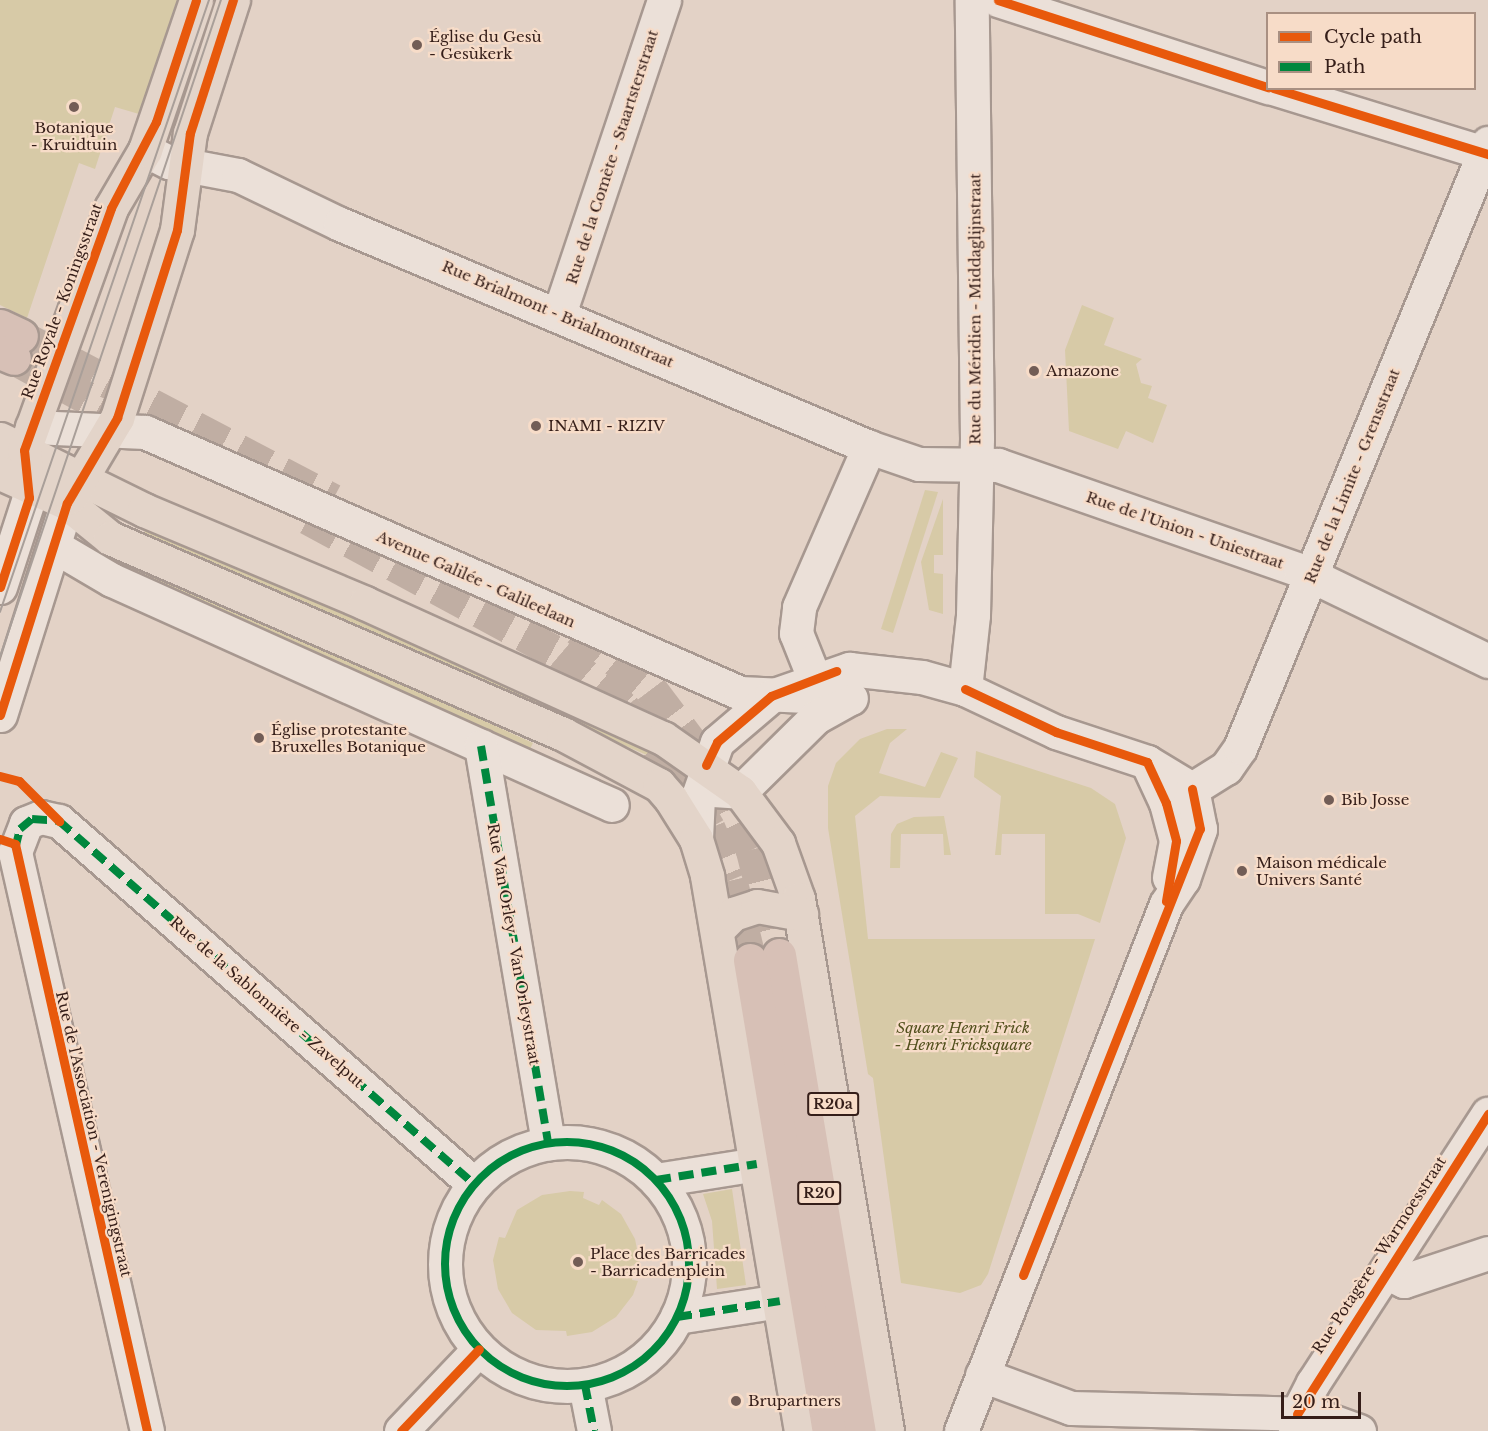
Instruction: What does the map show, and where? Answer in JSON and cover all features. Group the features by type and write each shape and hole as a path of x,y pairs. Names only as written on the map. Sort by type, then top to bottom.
{"highway":[{"name":"R20","path":"829,1431 765,957 859,1431"}],"main road":[{"name":"Rue Royale - Koningsstraat","path":"14,479 19,439 111,208 145,150 196,0"},
{"path":"74,490 109,431 177,230 190,133 233,0"},
{"path":"19,439 74,490 110,538 536,722 659,785 696,839 717,930 801,1431"},
{"path":"14,479 74,490 135,506 643,729 703,777"},
{"name":"R20a","path":"703,777 740,792 778,843 801,914 887,1431"},
{"path":"717,930 733,914 757,906 801,914"}],"street":[{"name":"Rue de la Comète - Staartsterstraat","path":"559,314 664,0"},
{"name":"Rue du Méridien - Middaglijnstraat","path":"965,689 973,615 972,0"},
{"path":"998,0 1266,86"},
{"path":"1280,90 1487,150"},
{"name":"Rue Brialmont - Brialmontstraat","path":"145,150 185,164 238,175 870,447 919,464 974,464"},
{"name":"Rue de la Limite - Grensstraat","path":"1192,789 1226,768 1240,748 1487,150"},
{"path":"19,439 109,431"},
{"name":"Avenue Galilée - Galileelaan","path":"109,431 146,432 693,675 740,693 851,698"},
{"path":"814,678 796,633 799,607 870,447"},
{"name":"Rue de l'Union - Uniestraat","path":"974,464 998,465 1311,576 1488,661"},
{"name":"Rue Royale - Koningsstraat","path":"0,587 29,498 14,479"},
{"path":"0,715 63,552 74,490"},
{"path":"63,552 612,805"},
{"path":"696,839 703,777 717,742 771,696 814,678 862,668 965,689 1056,732 1147,762 1192,789 1200,829 1183,879 1166,904"},
{"path":"740,792 816,717 851,698 914,677"},
{"name":"Rue Van Orley - Van Orleystraat","path":"481,746 548,1143"},
{"path":"961,1431 1166,904 1176,841 1166,803 1147,762"},
{"path":"659,785 703,777"},
{"name":"Rue de la Sablonnière - Zavelput","path":"7,842 33,819 59,821 474,1184"},
{"name":"Rue de l'Association - Verenigingstraat","path":"7,842 147,1431"},
{"name":"Rue Potagère - Warmoesstraat","path":"1296,1422 1386,1272 1488,1114"},
{"path":"548,1143 602,1146 656,1180 677,1210 688,1245 688,1282 677,1317 638,1363 585,1384 522,1378 479,1349 458,1320 444,1268 451,1223 474,1184 507,1157 548,1143"},
{"path":"656,1180 757,1164"},
{"path":"1386,1272 1404,1281 1488,1253"},
{"path":"677,1317 780,1301"},
{"path":"401,1431 479,1349"},
{"path":"982,1375 1071,1408 1296,1422 1359,1431"},
{"path":"585,1384 594,1431"}],"green space":[{"path":"0,0 177,0 139,114 115,107 95,169 79,163 27,318 0,305"},
{"path":"1082,305 1114,318 1104,345 1142,359 1136,364 1141,383 1152,386 1148,398 1167,405 1153,443 1126,431 1118,449 1069,431 1065,350"},
{"path":"925,490 938,492 893,633 881,629"},
{"path":"943,499 943,555 934,555 934,573 943,574 943,614 929,610 921,562"},
{"path":"146,529 658,748 682,770 141,539"},
{"path":"128,560 533,743 530,749 539,757 125,568"},
{"name":"Square Henri Frick - Henri Fricksquare","path":"887,729 907,729 890,743 879,773 925,787 941,752 958,758 940,798 880,796 855,816 868,939 1095,939 988,1274 981,1285 960,1293 901,1283 873,1078 868,1074 828,828 828,786 836,763 860,739"},
{"path":"976,751 1091,788 1115,804 1126,838 1100,923 1078,914 1045,914 1045,834 1002,834 1001,855 995,855 1001,796 974,777"},
{"path":"944,816 951,855 944,855 943,834 901,834 900,868 890,868 891,834 897,824 914,817"},
{"path":"732,1189 746,1285 717,1289 712,1221 703,1194"},
{"path":"570,1191 584,1192 583,1198 599,1205 602,1200 621,1214 635,1239 640,1264 634,1264 632,1280 638,1281 633,1295 616,1317 592,1332 567,1336 566,1331 536,1330 512,1313 498,1289 493,1260 499,1237 505,1238 517,1210 542,1195"}],"tunnel":[{"path":"21,336 333,500"},
{"path":"14,358 141,427"},
{"path":"308,518 560,654 624,708 672,764 709,828 731,880 750,960"},
{"path":"578,629 651,689 718,778 752,849 779,955"}],"tram line":[{"path":"0,612 209,0"},
{"path":"0,657 221,0"}],"marked path":[{"path":"481,746 548,1143"},
{"path":"15,849 20,829 32,819 59,821 474,1184"},
{"path":"555,1142 579,1142 603,1147 625,1156 645,1169 662,1186 675,1206 684,1228 689,1264 687,1288 675,1322 662,1342 645,1359 625,1372 603,1381 579,1386 555,1386 531,1381 509,1372 489,1359 472,1342 459,1322 450,1300 445,1276 445,1252 450,1228 459,1206 472,1186 489,1169 509,1156 531,1147 555,1142"},
{"path":"656,1180 757,1164"},
{"path":"677,1317 780,1301"},
{"path":"585,1385 594,1431"}],"cycle path":[{"path":"0,587 29,498 24,450 111,208 156,122 196,0"},
{"path":"0,715 67,503 117,418 177,230 190,133 233,0"},
{"path":"998,0 1266,86"},
{"path":"1280,90 1488,154"},
{"path":"706,765 717,742 771,696 836,671"},
{"path":"965,689 1056,732 1147,762 1166,803 1176,841 1166,901"},
{"path":"0,776 19,781 59,821"},
{"path":"1023,1275 1200,829 1192,789"},
{"path":"0,839 15,844 147,1431"},
{"path":"1297,1414 1488,1114"},
{"path":"401,1431 479,1349"}],"place":[{"name":"Église du Gesù - Gesùkerk","path":"417,45"},
{"name":"Botanique - Kruidtuin","path":"74,107"},
{"name":"Amazone","path":"1034,371"},
{"name":"INAMI - RIZIV","path":"536,426"},
{"name":"Église protestante Bruxelles Botanique","path":"259,738"},
{"name":"Bib Josse","path":"1329,800"},
{"name":"Maison médicale Univers Santé","path":"1242,871"},
{"name":"Place des Barricades - Barricadenplein","path":"578,1262"},
{"name":"Brupartners","path":"736,1401"}]}
